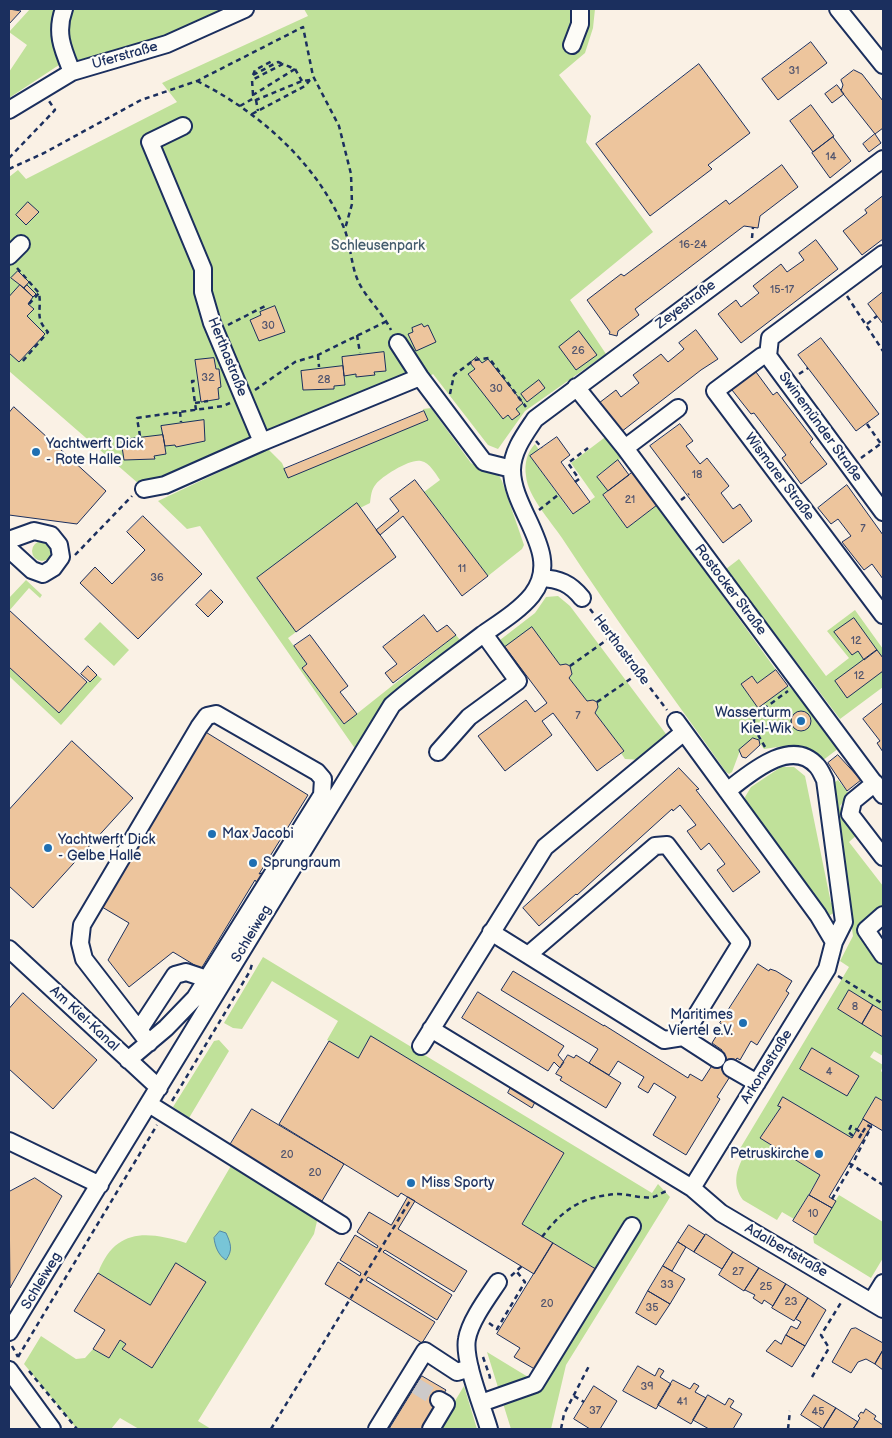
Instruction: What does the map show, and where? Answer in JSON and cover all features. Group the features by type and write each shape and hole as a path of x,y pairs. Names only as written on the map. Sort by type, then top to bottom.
{"street":[{"path":"64,9 60,20 60,40 72,72"},
{"name":"Uferstraße","path":"9,110 72,72 167,44 245,9"},
{"path":"572,44 580,24 580,9"},
{"path":"838,9 883,65"},
{"name":"Herthastraße","path":"183,126 150,142 203,269 203,292 215,331 262,442"},
{"name":"Zeyestraße","path":"512,469 518,446 534,419 883,159"},
{"path":"12,261 20,244"},
{"path":"768,356 770,338 883,254"},
{"path":"395,337 420,377 484,462 512,469 515,488 541,548 541,578 559,579 575,589 582,598"},
{"name":"Wismarer Straße","path":"768,356 762,356 715,391 883,615"},
{"name":"Swinemünder Straße","path":"768,356 883,512"},
{"path":"139,491 165,485 262,442 420,377"},
{"name":"Rostocker Straße","path":"576,387 625,448 879,789"},
{"path":"625,448 678,408"},
{"path":"9,540 34,532 51,535 59,545 61,557 58,572 43,574 32,570 9,549"},
{"name":"Schleiweg","path":"9,1332 392,705 414,686 516,611 533,594 541,578"},
{"path":"438,752 469,717 518,681 484,634"},
{"path":"216,714 317,772 323,779 322,795 195,998 144,1036 84,959 80,943 82,924 199,727 208,716 216,714"},
{"path":"421,1046 545,847 680,727 818,915 834,942"},
{"name":"Arkonastraße","path":"692,1188 827,969 834,942 844,922 825,780 817,765 804,757 788,756 770,760"},
{"path":"727,791 770,760"},
{"path":"879,789 853,801 850,814 883,857"},
{"path":"528,956 655,846 667,845 741,943 683,1037"},
{"path":"883,915 866,930 883,955"},
{"path":"491,932 664,1040 683,1037 717,1058"},
{"name":"Am Kiel-Kanal","path":"9,949 159,1088"},
{"path":"128,1060 144,1036 175,975 186,972 207,978"},
{"name":"Adalbertstraße","path":"432,1029 692,1188 721,1213 878,1305"},
{"path":"731,1068 757,1083"},
{"path":"149,1104 342,1225"},
{"path":"9,1141 100,1185"},
{"path":"481,1403 535,1384 632,1226"},
{"path":"489,1429 470,1368 466,1340 480,1310 498,1282"},
{"path":"878,1305 883,1283"},
{"path":"377,1429 411,1384 425,1352 457,1372 470,1368"},
{"path":"15,1372 52,1429"},
{"path":"431,1429 446,1404 439,1400"}],"path":[{"path":"9,169 44,153 141,100 196,81 303,27 311,78 338,126 349,165 352,204 345,229"},
{"path":"274,60 255,70 254,75 278,62 295,69 302,80"},
{"path":"258,111 252,80 283,64"},
{"path":"240,106 295,69"},
{"path":"254,98 311,78"},
{"path":"252,114 305,86 311,78"},
{"path":"196,81 240,106 269,127 315,178 345,229 359,283 387,321 395,337"},
{"path":"9,158 55,110"},
{"path":"12,261 36,287 39,293 38,317 40,324 48,332 21,363"},
{"path":"33,291 36,287"},
{"path":"841,287 883,351"},
{"path":"29,304 39,293"},
{"path":"215,331 267,305"},
{"path":"867,324 877,316"},
{"path":"262,385 294,362 318,354 387,321"},
{"path":"357,336 360,353"},
{"path":"318,354 320,367"},
{"path":"437,400 451,394 454,375 474,360 489,358 534,419"},
{"path":"196,381 192,382 196,410"},
{"path":"140,436 137,418 223,406 243,398"},
{"path":"195,403 208,401"},
{"path":"180,412 181,422"},
{"path":"850,466 882,443 867,424"},
{"path":"575,482 579,479 568,464 588,448"},
{"path":"58,572 139,491"},
{"path":"528,518 558,495"},
{"name":"Herthastraße","path":"582,598 680,727"},
{"path":"570,666 611,637"},
{"path":"597,702 639,673"},
{"path":"770,760 762,738 754,728 754,719 758,713 800,683"},
{"path":"15,1372 164,1114 250,971 252,963"},
{"path":"827,969 883,1004"},
{"path":"832,1199 871,1128 867,1125 859,1138"},
{"path":"850,1137 852,1134 848,1132 851,1126 862,1132"},
{"path":"849,1163 883,1185"},
{"path":"542,1237 557,1216 575,1205 597,1197 619,1194 653,1197 664,1191 692,1188"},
{"path":"271,1429 412,1200"},
{"path":"484,1325 486,1322 498,1329 525,1282 518,1272"},
{"path":"812,1377 829,1348 821,1335 849,1288"},
{"path":"9,1341 15,1372"},
{"path":"480,1352 487,1363 489,1379"},
{"path":"561,1429 564,1414 589,1366"},
{"path":"27,1368 78,1429"},
{"path":"574,1396 584,1402"},
{"path":"788,1429 790,1411"}],"green space":[{"path":"30,9 227,9 155,41 59,65 9,98 9,72 27,45 9,32"},
{"name":"Schleusenpark","path":"304,9 595,9 593,28 585,53 559,75 591,116 586,142 653,232 570,300 606,354 525,411 498,449 488,445 433,374 423,381 165,485 139,484 9,371 9,177 18,170 26,179 177,102 162,83 308,16"},
{"path":"431,408 471,463 479,468 497,472 502,481 524,545 522,549 488,576 424,492 440,480 427,464 416,461 397,468 379,481 373,489 370,503 360,508 356,504 257,578 296,632 288,638 307,664 302,668 344,724 456,635 460,640 390,695 356,750 200,526 187,529 158,501 268,449 282,463 288,477 427,419 423,409"},
{"path":"608,435 624,456 597,476 608,491 603,496 627,528 657,505 776,670 757,683 752,676 741,684 758,707 788,686 795,692 839,748 822,761 801,748 788,746 764,749 756,738 741,748 732,772 729,774 726,772 622,627 540,508 531,492 525,472 528,454 532,447 535,444 539,450 530,456 572,514 595,497 571,463"},
{"path":"38,541 46,541 52,547 52,555 46,561 38,561 32,555 32,547"},
{"path":"739,559 826,676 849,658 827,631 855,610 883,649 883,687 840,719 726,569"},
{"path":"26,580 42,595 40,598 29,588 9,611 9,598"},
{"path":"558,596 570,606 669,738 642,760 625,759 621,753 624,751 595,713 598,707 593,700 587,701 569,678 572,674 570,666 566,664 560,665 532,628 505,647 500,640 535,613 546,597"},
{"path":"100,622 129,650 114,666 84,639"},
{"path":"9,667 59,713 87,682 90,682 97,675 102,679 61,725 9,676"},
{"path":"781,767 794,767 805,776 831,903 839,903 837,911 827,917 747,809 745,797 751,787"},
{"path":"838,780 849,794 840,806 844,816 858,834 849,842 883,886 883,907 858,928 883,965 883,1056 874,1051 870,1057 883,1065 881,1071 883,1073 883,1101 876,1097 852,1138 779,1106 781,1107 760,1138 820,1175 794,1219 782,1212 777,1220 743,1200 737,1189 736,1178 744,1156 738,1152 849,967 840,961 853,936 832,784"},
{"path":"263,957 652,1193 658,1184 670,1197 566,1365 551,1429 511,1429 487,1352 533,1380 599,1271 522,1224 564,1153 371,1037 358,1058 327,1040 338,1021 272,981 242,1029 233,1028 224,1023"},
{"path":"219,1040 229,1051 189,1118 173,1107 214,1041"},
{"path":"232,1164 318,1217 314,1234 198,1421 211,1429 139,1429 120,1418 111,1429 77,1429 24,1364 41,1336 76,1359 85,1358 93,1349 109,1358 120,1340 126,1344 123,1349 176,1263 150,1305 98,1273 105,1258 113,1248 123,1241 134,1237 158,1236 186,1243"},
{"path":"839,1195 883,1222 883,1258 871,1278 814,1243 813,1237"},
{"path":"464,1386 477,1429 438,1429"}],"water":[{"path":"220,1231 226,1233 230,1244 230,1253 226,1260 219,1253 214,1241 214,1238"}],"building":[{"path":"9,9 21,11 9,24"},
{"path":"811,42 827,63 778,100 762,79"},
{"path":"699,64 750,133 708,165 712,169 650,216 596,144"},
{"path":"854,70 862,74 883,101 883,128 875,134 841,91 843,85 841,80"},
{"path":"837,85 844,94 832,103 825,94"},
{"path":"811,105 834,136 813,152 790,121"},
{"path":"875,134 881,143 869,152 863,144"},
{"path":"833,137 851,161 830,178 812,153"},
{"path":"782,165 798,187 760,216 758,228 744,226 635,309 639,315 618,331 617,336 609,334 610,332 587,300 621,274 624,276 726,200 729,204"},
{"path":"883,196 883,239 862,255 843,231 867,213 865,210"},
{"path":"28,202 39,212 26,225 16,215"},
{"path":"816,240 838,269 741,343 718,314 736,300 741,307 759,293 753,286 781,264 787,272 804,260 799,253"},
{"path":"18,271 29,282 24,288 11,278"},
{"path":"20,285 33,297 28,304 34,309 27,316 45,334 19,362 9,353 9,297"},
{"path":"27,285 36,294 33,297 24,288"},
{"path":"883,292 883,324 868,304"},
{"path":"275,306 285,332 259,341 250,320 261,315 260,312"},
{"path":"422,324 424,327 428,325 436,342 416,351 408,334 413,332 412,328"},
{"path":"696,330 718,359 621,432 599,403 616,390 621,397 639,383 633,375 661,354 668,362 684,349 679,343"},
{"path":"579,331 597,355 576,370 559,347"},
{"path":"821,338 879,414 856,431 798,355"},
{"path":"384,352 386,371 374,372 375,375 356,377 356,374 344,376 342,357"},
{"path":"477,357 482,363 488,359 523,403 516,409 520,414 512,420 508,415 503,419 468,374 475,369 470,363"},
{"path":"214,358 216,369 219,369 221,387 218,388 219,399 201,402 195,360"},
{"path":"343,366 345,385 334,386 334,389 303,390 301,371"},
{"path":"756,372 773,395 777,392 813,439 810,442 827,464 801,484 782,458 786,455 754,413 751,414 732,390"},
{"path":"539,380 545,388 527,402 521,394"},
{"name":"Yachtwerft Dick - Rote Halle","path":"14,407 106,491 77,524 9,515 9,413"},
{"path":"424,411 428,420 288,478 284,469"},
{"path":"204,420 205,441 176,447 175,445 165,446 161,426"},
{"path":"680,424 693,441 686,446 700,464 707,458 729,486 721,493 733,509 740,504 752,521 723,543 650,446"},
{"path":"163,435 166,454 154,456 155,459 124,460 121,440"},
{"path":"557,437 570,455 561,462 590,502 573,514 530,456"},
{"path":"618,460 629,475 608,491 597,477"},
{"path":"633,472 657,505 627,528 603,495"},
{"path":"415,480 488,576 462,596 403,516 380,535 376,530 399,511 390,499"},
{"path":"847,485 883,535 883,579 872,564 864,570 842,542 851,536 838,519 831,524 818,508"},
{"path":"357,503 396,557 296,632 257,578"},
{"path":"143,516 202,574 138,639 80,583 95,567 112,584 145,550 127,532"},
{"path":"211,590 223,602 208,617 196,605"},
{"path":"9,610 87,682 59,713 9,667"},
{"path":"424,615 437,632 447,625 456,635 393,683 385,673 397,664 383,647"},
{"path":"854,618 877,650 864,660 858,651 852,655 834,632"},
{"path":"532,627 560,665 566,664 570,666 572,674 569,678 587,701 593,700 597,702 598,707 595,713 624,751 597,771 553,713 542,721 552,735 505,771 478,736 526,700 535,712 547,703 505,647"},
{"path":"310,635 348,686 340,692 357,714 344,724 302,668 307,664 294,646"},
{"path":"877,650 883,658 883,671 847,698 835,681"},
{"path":"88,666 97,675 90,682 81,674"},
{"path":"776,670 788,686 758,708 741,684 752,676 757,683"},
{"path":"883,703 883,752 877,743 880,741 863,719"},
{"name":"Wasserturm Kiel-Wik","path":"801,711 808,714 811,721 808,728 801,731 794,728 791,721 794,714"},
{"name":"Max Jacobi","path":"204,731 308,795 259,874 265,872 267,880 257,883 255,880 201,969 173,952 129,987 108,960 129,923 97,904"},
{"path":"753,738 759,740 760,745 746,758 742,757 739,750"},
{"name":"Yachtwerft Dick - Gelbe Halle","path":"72,741 133,798 33,908 9,886 9,810"},
{"path":"838,755 861,780 847,791 828,763"},
{"path":"679,768 699,789 696,790 760,872 733,892 717,870 725,864 709,843 701,850 687,831 696,825 680,805 673,811 672,809 577,895 539,926 523,908"},
{"path":"758,964 769,971 770,969 776,971 792,981 786,991 789,993 757,1045 751,1041 740,1060 737,1058 731,1068 731,1075 717,1097 720,1099 686,1155 653,1135 676,1097 654,1083 648,1093 638,1087 644,1077 618,1061 609,1075 589,1063 598,1049 501,990 513,971 688,1078 690,1074 702,1081 722,1050 712,1043 723,1025 720,1023"},
{"path":"849,990 873,1005 862,1024 838,1009"},
{"path":"478,992 564,1046 558,1055 564,1062 560,1068 554,1062 548,1071 462,1018"},
{"path":"23,993 97,1060 53,1109 9,1069 9,1009"},
{"path":"873,1005 883,1011 883,1037 862,1024"},
{"path":"371,1036 564,1153 522,1224 553,1243 534,1274 401,1193 398,1197 279,1124 329,1041 358,1058"},
{"path":"812,1048 859,1076 847,1096 800,1069"},
{"path":"568,1055 574,1058 576,1055 621,1083 606,1108 560,1080 562,1077 556,1074"},
{"path":"511,1087 535,1102 532,1108 508,1093"},
{"name":"Petruskirche","path":"783,1097 852,1138 863,1119 872,1125 829,1197 836,1201 832,1208 809,1195 820,1175 760,1138 781,1107 778,1106"},
{"path":"876,1097 883,1101 883,1131 863,1119"},
{"path":"252,1109 344,1164 322,1201 230,1145"},
{"path":"35,1178 62,1196 10,1288 9,1192"},
{"path":"809,1195 832,1208 816,1235 793,1221"},
{"path":"408,1197 415,1201 398,1229 467,1271 454,1292 385,1250 383,1252 452,1295 437,1320 368,1277 366,1280 435,1322 422,1343 325,1284 338,1262 360,1276 361,1273 340,1260 355,1235 377,1248 378,1246 357,1232 369,1212 391,1225"},
{"path":"689,1225 705,1235 694,1252 678,1242"},
{"path":"706,1234 733,1252 722,1269 694,1252"},
{"path":"678,1242 686,1247 672,1271 663,1266"},
{"path":"553,1243 599,1271 538,1371 514,1357 520,1348 497,1334"},
{"path":"733,1252 759,1268 744,1291 719,1275"},
{"path":"176,1263 206,1282 152,1368 122,1349 126,1344 120,1340 109,1358 93,1349 105,1330 74,1311 98,1273 150,1305"},
{"path":"663,1266 685,1279 670,1304 648,1291"},
{"path":"759,1268 786,1284 773,1306 764,1300 762,1304 753,1298 755,1295 745,1290"},
{"path":"786,1284 808,1298 794,1321 772,1308"},
{"path":"648,1291 670,1304 656,1325 636,1313"},
{"path":"808,1298 826,1310 805,1346 786,1335 791,1326 797,1329 801,1322 796,1319"},
{"path":"856,1328 883,1343 883,1350 875,1364 866,1359 858,1362 851,1373 832,1362 851,1329"},
{"path":"786,1335 805,1346 792,1367 766,1351 775,1340 781,1344"},
{"path":"883,1350 883,1370 875,1364"},
{"path":"638,1366 655,1376 659,1368 664,1371 660,1377 671,1384 656,1409 623,1391"},
{"path":"422,1376 446,1390 422,1429 390,1428"},
{"path":"673,1380 690,1389 694,1383 699,1386 695,1392 706,1398 691,1424 658,1405"},
{"path":"594,1386 617,1401 600,1429 590,1429 574,1419"},
{"path":"708,1395 725,1405 729,1398 734,1401 730,1407 742,1414 733,1429 709,1429 693,1420"},
{"path":"814,1395 836,1408 823,1429 801,1415"},
{"path":"836,1408 858,1422 853,1429 823,1429"},
{"path":"866,1409 876,1416 874,1419 883,1425 883,1429 853,1429 860,1418 858,1416"}],"tunnel":[{"path":"416,1386 439,1400"}],"place":[{"name":"Yachtwerft Dick - Rote Halle","path":"36,452"},
{"name":"Wasserturm Kiel-Wik","path":"801,721"},
{"name":"Max Jacobi","path":"212,834"},
{"name":"Yachtwerft Dick - Gelbe Halle","path":"48,848"},
{"name":"Sprungraum","path":"253,863"},
{"name":"Maritimes Viertel e.V.","path":"743,1023"},
{"name":"Petruskirche","path":"819,1154"},
{"name":"Miss Sporty","path":"411,1183"}]}
